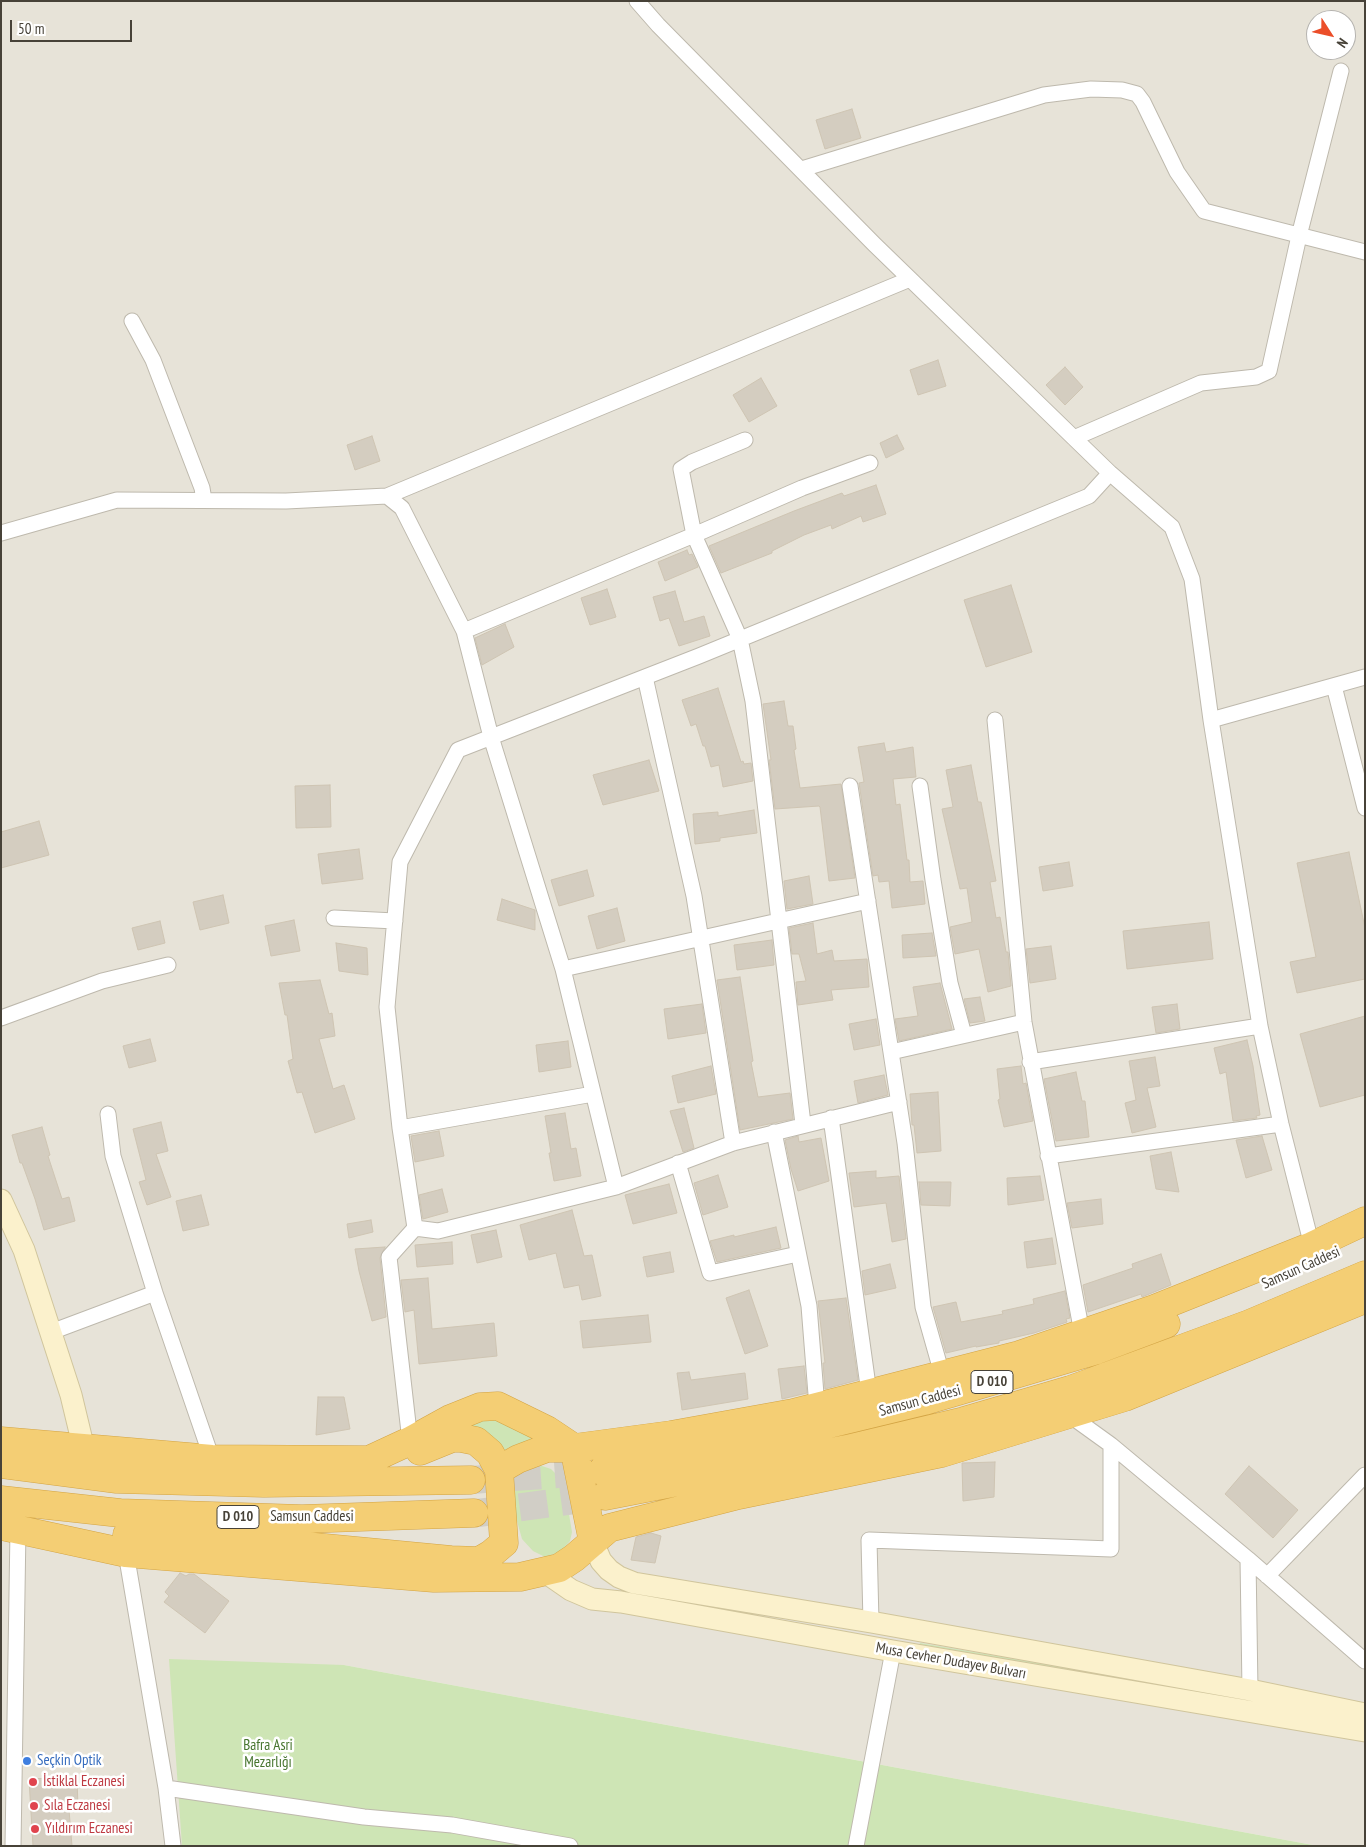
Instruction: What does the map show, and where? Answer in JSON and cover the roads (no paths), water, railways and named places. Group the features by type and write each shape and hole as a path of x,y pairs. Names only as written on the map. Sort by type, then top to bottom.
{"highway":[{"path":"499,1470 518,1459 546,1448 574,1448 671,1435 793,1413 1019,1354 1154,1309 1312,1246 1365,1221"},
{"name":"Samsun Caddesi","path":"1365,1239 1212,1306 1097,1350 924,1401 825,1425 604,1484 847,1449 964,1421 1079,1386 1248,1324 1365,1275"},
{"path":"10,1527 126,1553 434,1578 520,1577 559,1568 574,1558 609,1528 739,1495 942,1453 1125,1397 1365,1299"},
{"path":"1,1441 212,1459 368,1460 480,1406 498,1406 547,1430 574,1448 593,1542"},
{"path":"410,1441 414,1454 452,1438 476,1441 490,1453 499,1470 504,1542 532,1565 545,1572"},
{"path":"1,1464 127,1479 264,1483 471,1480"},
{"name":"Samsun Caddesi","path":"1,1500 120,1513 292,1518 474,1513"},
{"path":"126,1553 128,1535 136,1530 451,1560 479,1560 491,1554 504,1542"}],"main road":[{"path":"1,1200 24,1250 71,1395 84,1449"},
{"name":"Musa Cevher Dudayev Bulvarı","path":"593,1542 601,1560 609,1570 619,1577 634,1583 871,1622 1250,1690 1365,1714"},
{"name":"Musa Cevher Dudayev Bulvarı","path":"545,1572 572,1590 592,1599 621,1602 892,1651 1365,1731"}],"street":[{"path":"637,1 658,26 910,279 1110,473 1172,527 1192,579 1210,720 1260,1026 1281,1124 1312,1246"},
{"path":"1074,438 1201,382 1256,377 1269,371 1299,236 1341,71"},
{"path":"802,169 1044,95 1091,89 1122,90 1138,94 1177,172 1204,211 1365,252"},
{"path":"1,533 116,500 286,501 387,496 910,279"},
{"path":"132,321 153,360 202,488 204,500"},
{"path":"745,440 692,462 681,469 694,536 740,639 753,701 803,1124"},
{"path":"464,631 694,536 802,488 870,463"},
{"path":"415,1228 400,1128 387,1007 400,862 458,750 740,639 1088,496 1110,473"},
{"path":"387,496 402,508 464,631 491,737 563,969 616,1187"},
{"path":"645,677 694,896 733,1142"},
{"path":"1210,720 1365,677"},
{"path":"1334,686 1365,808"},
{"path":"995,720 1024,1022 1082,1333"},
{"path":"850,786 899,1102 923,1307 942,1374"},
{"path":"920,786 950,983 964,1035"},
{"path":"563,969 868,902"},
{"path":"334,918 395,921"},
{"path":"1,1018 102,981 168,966"},
{"path":"891,1052 1024,1022"},
{"path":"1030,1062 1260,1026"},
{"path":"400,1128 592,1094"},
{"path":"415,1228 438,1231 616,1187 733,1142 899,1102"},
{"path":"108,1114 113,1156 155,1293 212,1459"},
{"path":"831,1118 868,1393"},
{"path":"1048,1156 1281,1124"},
{"path":"774,1132 809,1306 817,1407"},
{"path":"678,1163 710,1274 798,1254"},
{"path":"410,1441 389,1257 415,1228"},
{"path":"51,1332 155,1293"},
{"path":"1068,1414 1111,1445 1365,1660"},
{"path":"871,1622 870,1540 1111,1549 1111,1445"},
{"path":"1267,1576 1365,1474"},
{"path":"10,1527 8,1707 12,1846"},
{"path":"126,1553 166,1788 173,1846"},
{"path":"1248,1559 1250,1690"},
{"path":"856,1846 892,1651"},
{"path":"166,1788 364,1817 452,1825 570,1846"}],"tunnel":[{"path":"471,1480 602,1471"},
{"path":"478,1513 605,1496"}],"place":[{"name":"Seçkin Optik","path":"27,1761"},
{"name":"İstiklal Eczanesi","path":"33,1782"},
{"name":"Sıla Eczanesi","path":"34,1806"},
{"name":"Yıldırım Eczanesi","path":"35,1829"}],"park label":[{"name":"Bafra Asri Mezarlığı","path":"268,1754"}]}
